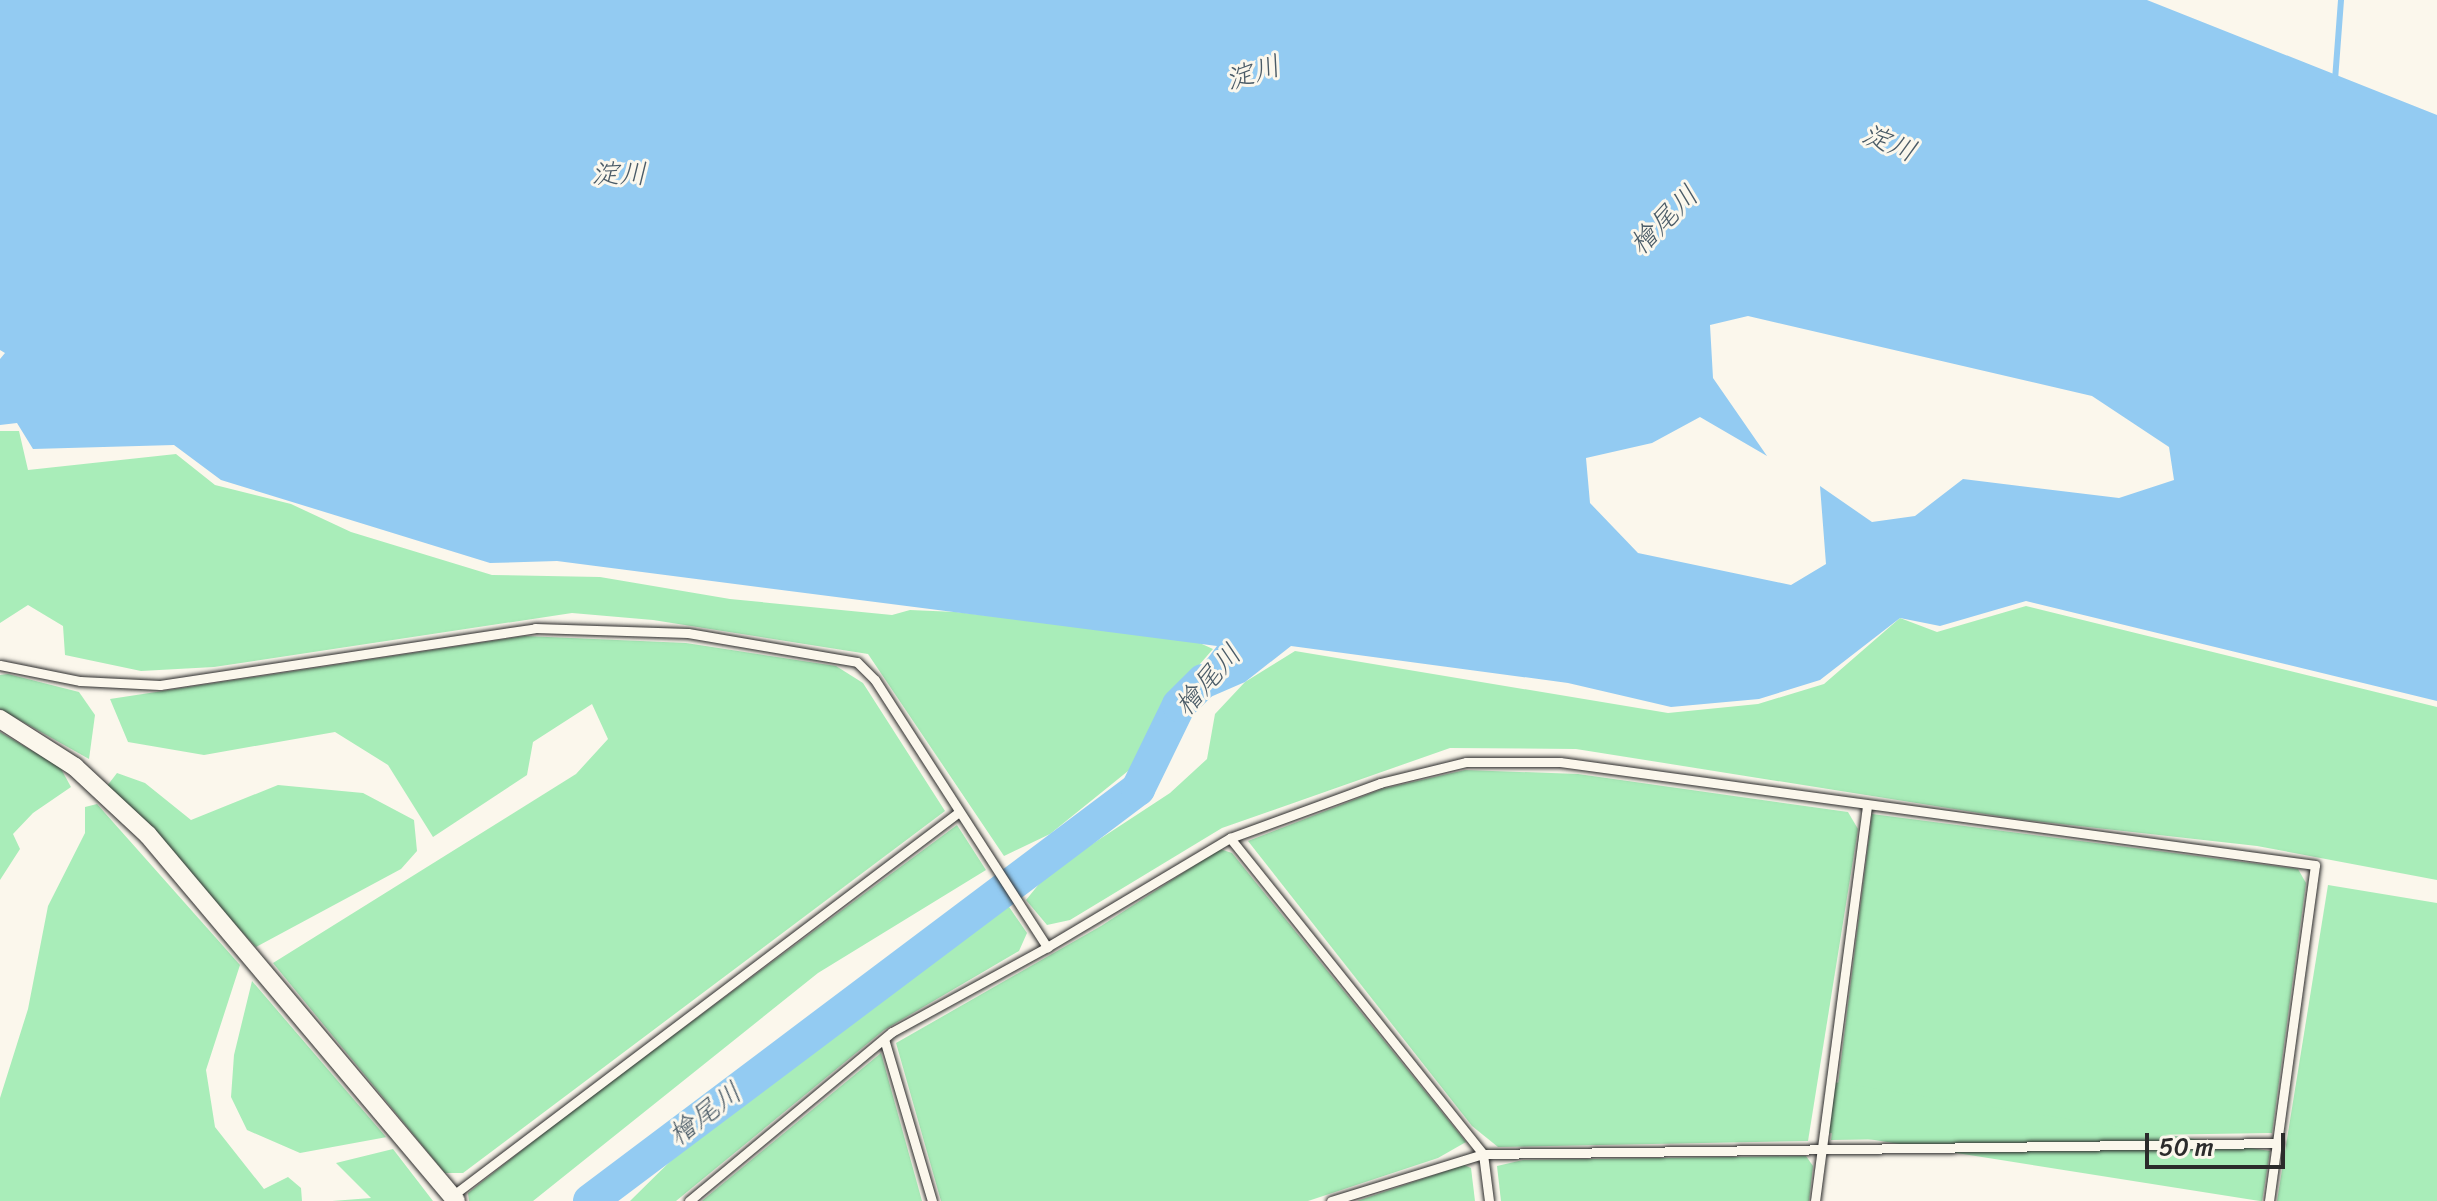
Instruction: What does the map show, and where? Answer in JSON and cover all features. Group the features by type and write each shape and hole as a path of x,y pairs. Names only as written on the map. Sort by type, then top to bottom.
{"street":[{"path":"0,719 75,767 148,835 454,1198"}],"lane":[{"path":"0,665 80,681 160,685 535,628 688,633 857,662 875,680 1047,947"},
{"path":"689,1201 884,1039 1230,838 1380,783 1466,762 1560,762 2315,865 2269,1201"},
{"path":"1815,1201 1867,806"},
{"path":"454,1198 959,812"},
{"path":"1230,838 1483,1154 1489,1201"},
{"path":"884,1039 932,1201"},
{"path":"1331,1201 1483,1154 2279,1143"}],"green space":[{"path":"0,431 19,431 28,470 176,454 215,485 291,504 351,532 492,575 600,577 730,599 892,615 910,610 956,612 1193,640 1213,649 1174,694 1133,767 1050,834 1004,856 868,654 653,620 572,613 214,667 141,671 65,655 63,626 28,605 0,623"},
{"path":"2026,606 2437,707 2437,880 2257,846 2017,819 1576,749 1450,748 1222,828 1070,920 1047,925 1026,900 1048,873 1170,793 1207,759 1215,714 1245,682 1295,651 1668,713 1758,704 1824,684 1900,618 1937,632"},
{"path":"525,636 686,643 836,666 863,683 945,811 463,1173 445,1173 273,963 576,774 608,739 592,704 533,742 527,775 433,837 388,765 335,732 204,755 128,742 110,699"},
{"path":"8,674 79,692 95,715 89,759 0,709 0,675"},
{"path":"0,732 60,767 71,787 33,813 13,834 20,849 0,880"},
{"path":"1465,770 1578,774 1848,812 1858,829 1808,1141 1498,1147 1472,1126 1248,841 1382,789"},
{"path":"117,773 145,783 191,820 278,785 363,793 414,820 417,851 401,869 256,947 107,786"},
{"path":"97,804 240,965 206,1070 215,1127 264,1189 288,1177 301,1188 302,1201 0,1201 0,1098 28,1009 48,906 85,833 85,807"},
{"path":"1872,814 2298,869 2306,883 2272,1133 1831,1140"},
{"path":"957,825 986,870 818,973 533,1201 469,1201 468,1193 574,1109"},
{"path":"1220,849 1232,853 1466,1142 1438,1158 1308,1201 941,1201 896,1043 1101,926"},
{"path":"2328,885 2437,903 2437,1201 2277,1201"},
{"path":"1005,901 1027,933 1019,951 884,1030 676,1201 630,1201 700,1132"},
{"path":"252,981 387,1137 300,1153 247,1130 231,1097 234,1055"},
{"path":"881,1053 922,1201 702,1201 703,1200"},
{"path":"1830,1081 2270,1151 2260,1201 1823,1132"},
{"path":"393,1149 433,1201 332,1201 371,1198 336,1163"},
{"path":"1806,1156 1813,1166 1809,1201 1501,1201 1497,1166 1523,1160"},
{"path":"1464,1165 1471,1168 1475,1201 1357,1201"}],"water":[{"name":"淀川","path":"0,0 2147,0 2437,115 2437,701 2026,601 1940,626 1900,618 1820,680 1759,699 1671,707 1568,683 1291,646 1245,682 1162,718 1217,646 557,561 490,563 221,480 174,445 33,449 17,423 0,425 0,359 5,353 0,350","holes":["1748,316 2092,396 2169,447 2174,480 2119,498 1963,479 1915,516 1872,522 1820,486 1826,564 1791,585 1638,553 1590,503 1586,458 1652,443 1700,417 1767,456 1713,378 1710,325"]}],"waterway":[{"path":"2335,80 2341,0"},
{"name":"檜尾川","path":"590,1201 1138,789 1179,705 1203,681"}]}
